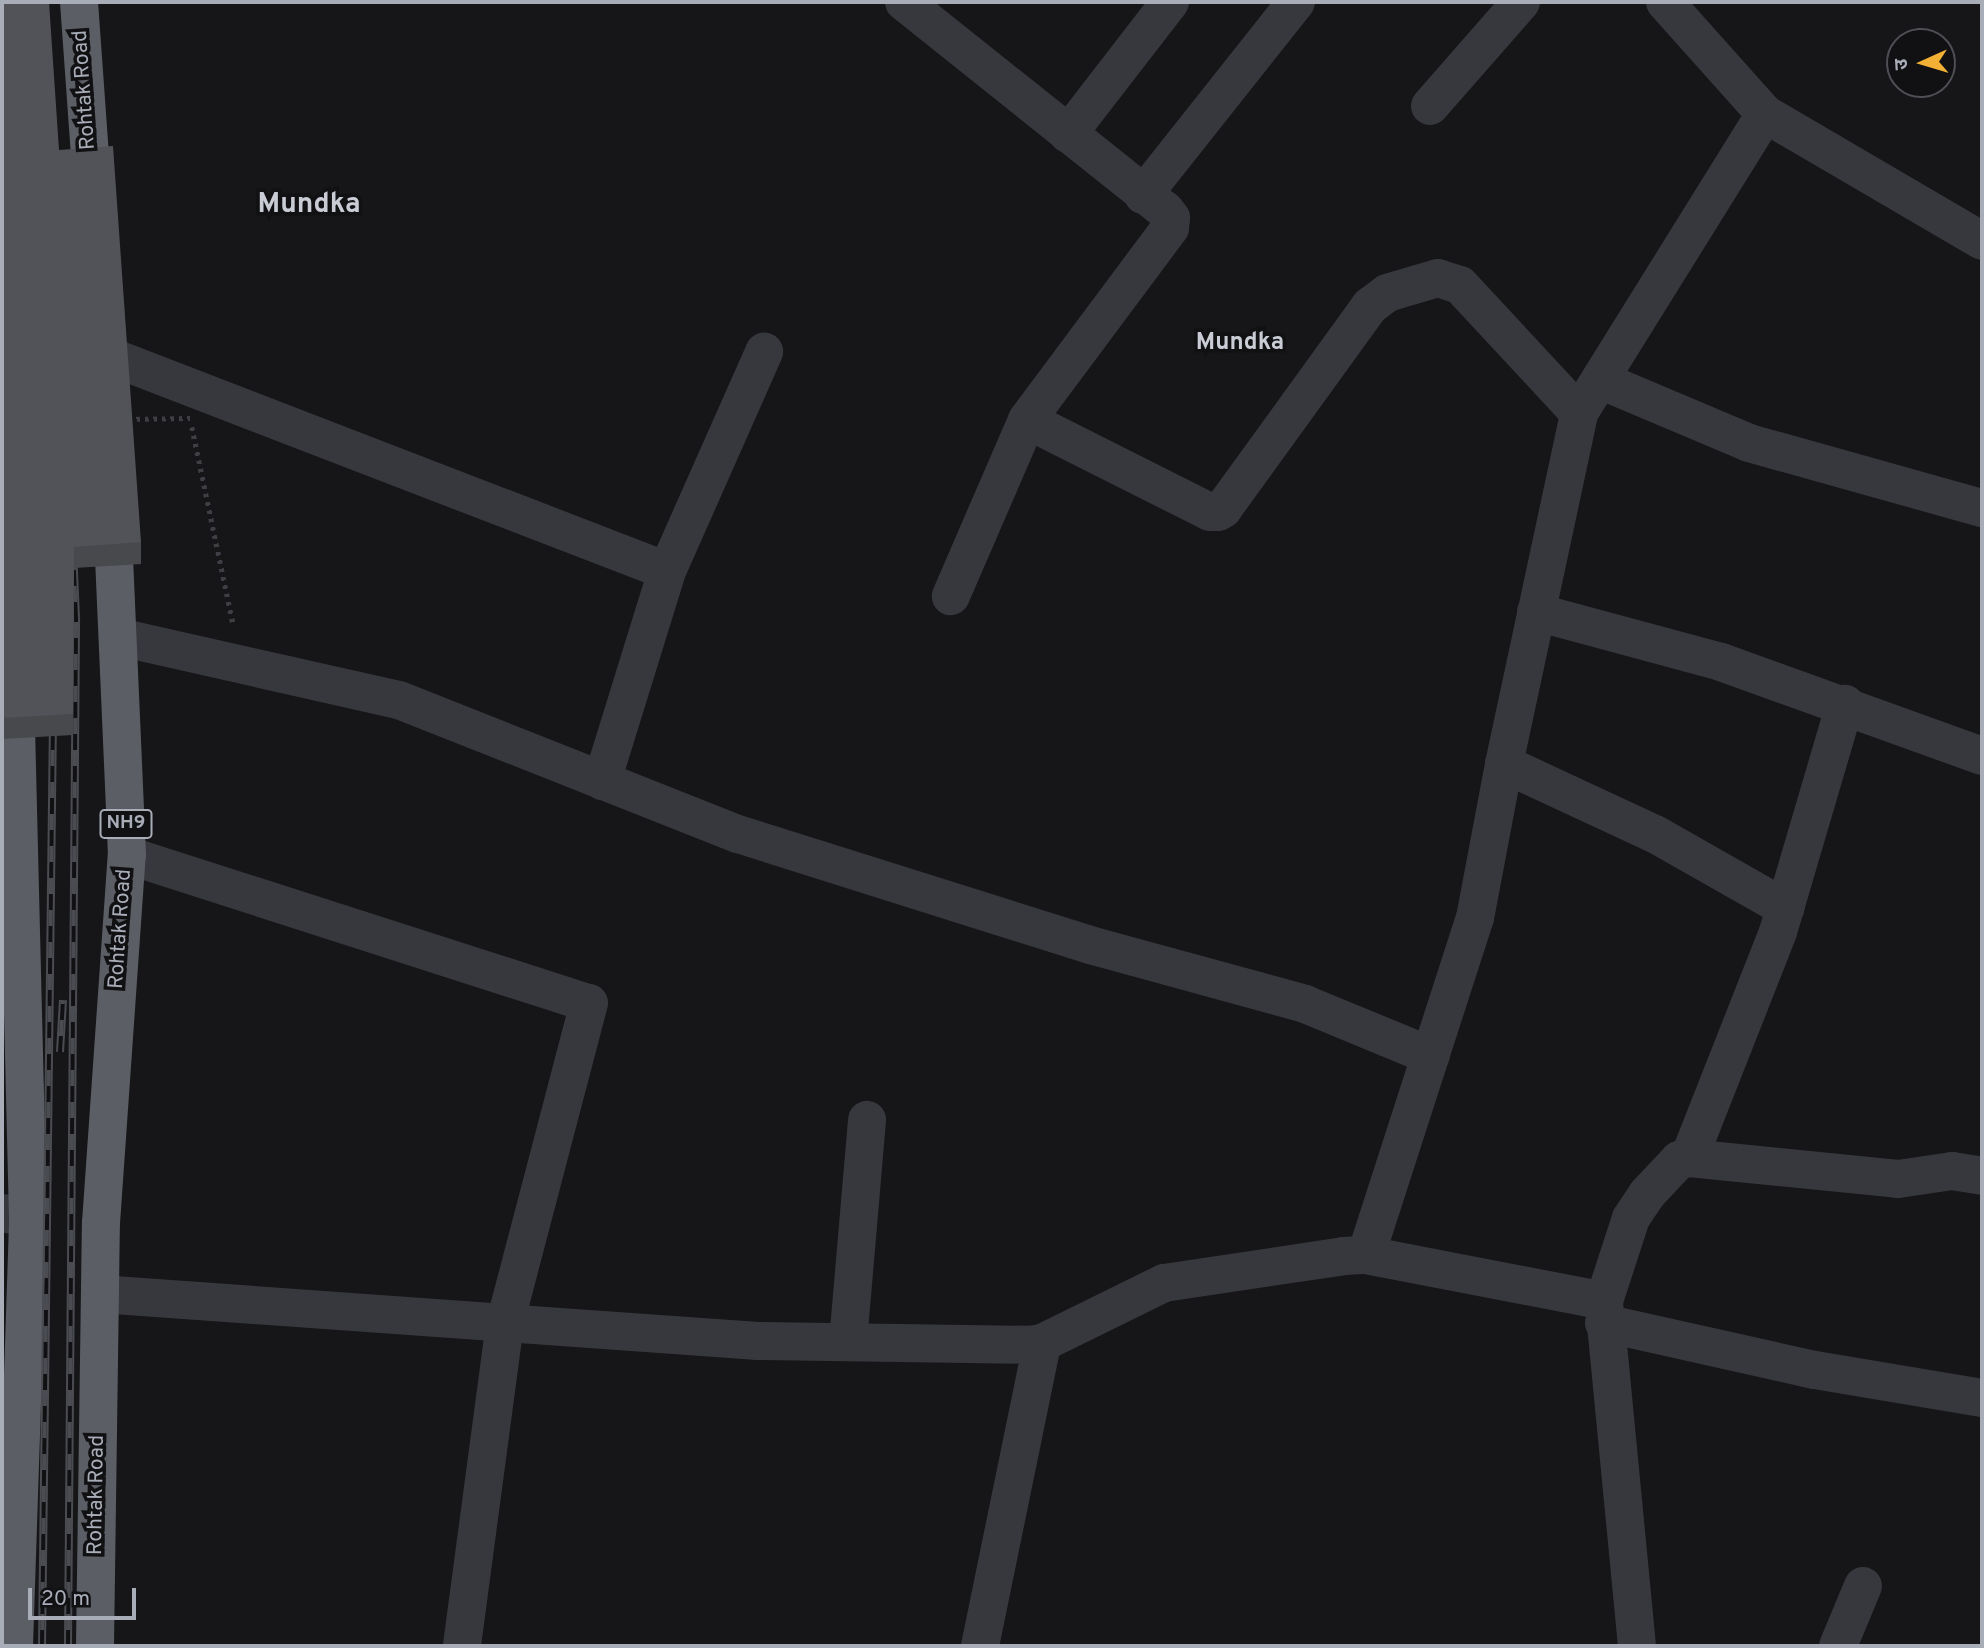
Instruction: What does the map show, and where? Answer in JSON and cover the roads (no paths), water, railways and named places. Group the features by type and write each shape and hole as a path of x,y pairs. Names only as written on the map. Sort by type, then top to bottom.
{"highway":[{"name":"Rohtak Road","path":"79,2 95,232"},
{"path":"101,313 104,354 114,407"},
{"name":"Rohtak Road","path":"95,1646 101,1223 127,855 110,475"},
{"path":"13,650 14,1646"}],"street":[{"path":"904,2 1165,210 1171,218 1170,228 1027,419 951,596"},
{"path":"1068,135 1170,2"},
{"path":"1143,195 1296,2"},
{"path":"1430,107 1521,2"},
{"path":"1665,2 1765,114 1982,241"},
{"path":"1366,1255 1475,919 1504,764 1579,413 1765,114"},
{"path":"1027,419 1210,512 1218,512 1223,509 1370,306 1387,293 1438,278 1460,285 1579,413"},
{"path":"602,781 667,571 764,352"},
{"path":"104,354 667,571"},
{"path":"1600,380 1749,443 1982,508"},
{"path":"1536,612 1721,662 1845,704 1982,756"},
{"path":"119,637 399,700 751,838 1090,945 1305,1004 1431,1056"},
{"path":"1689,1158 1785,908 1845,704"},
{"path":"1504,764 1655,834 1785,908"},
{"path":"127,855 589,1003 505,1323 462,1646"},
{"path":"848,1342 867,1120"},
{"path":"1637,1646 1604,1312 1631,1218 1647,1195 1679,1160 1689,1158 1898,1179 1952,1171 1982,1176"},
{"path":"100,1294 758,1342 1042,1343 1164,1283 1366,1255 1604,1312 1815,1370 1982,1398"},
{"path":"980,1646 1042,1343"},
{"path":"1838,1646 1863,1586"}],"railway":[{"path":"68,1646 76,618 73,550"},
{"path":"42,1646 53,719"},
{"path":"60,1052 63,1000"}],"district":[{"name":"Mundka","path":"309,205"},
{"name":"Mundka","path":"1240,344"}]}
